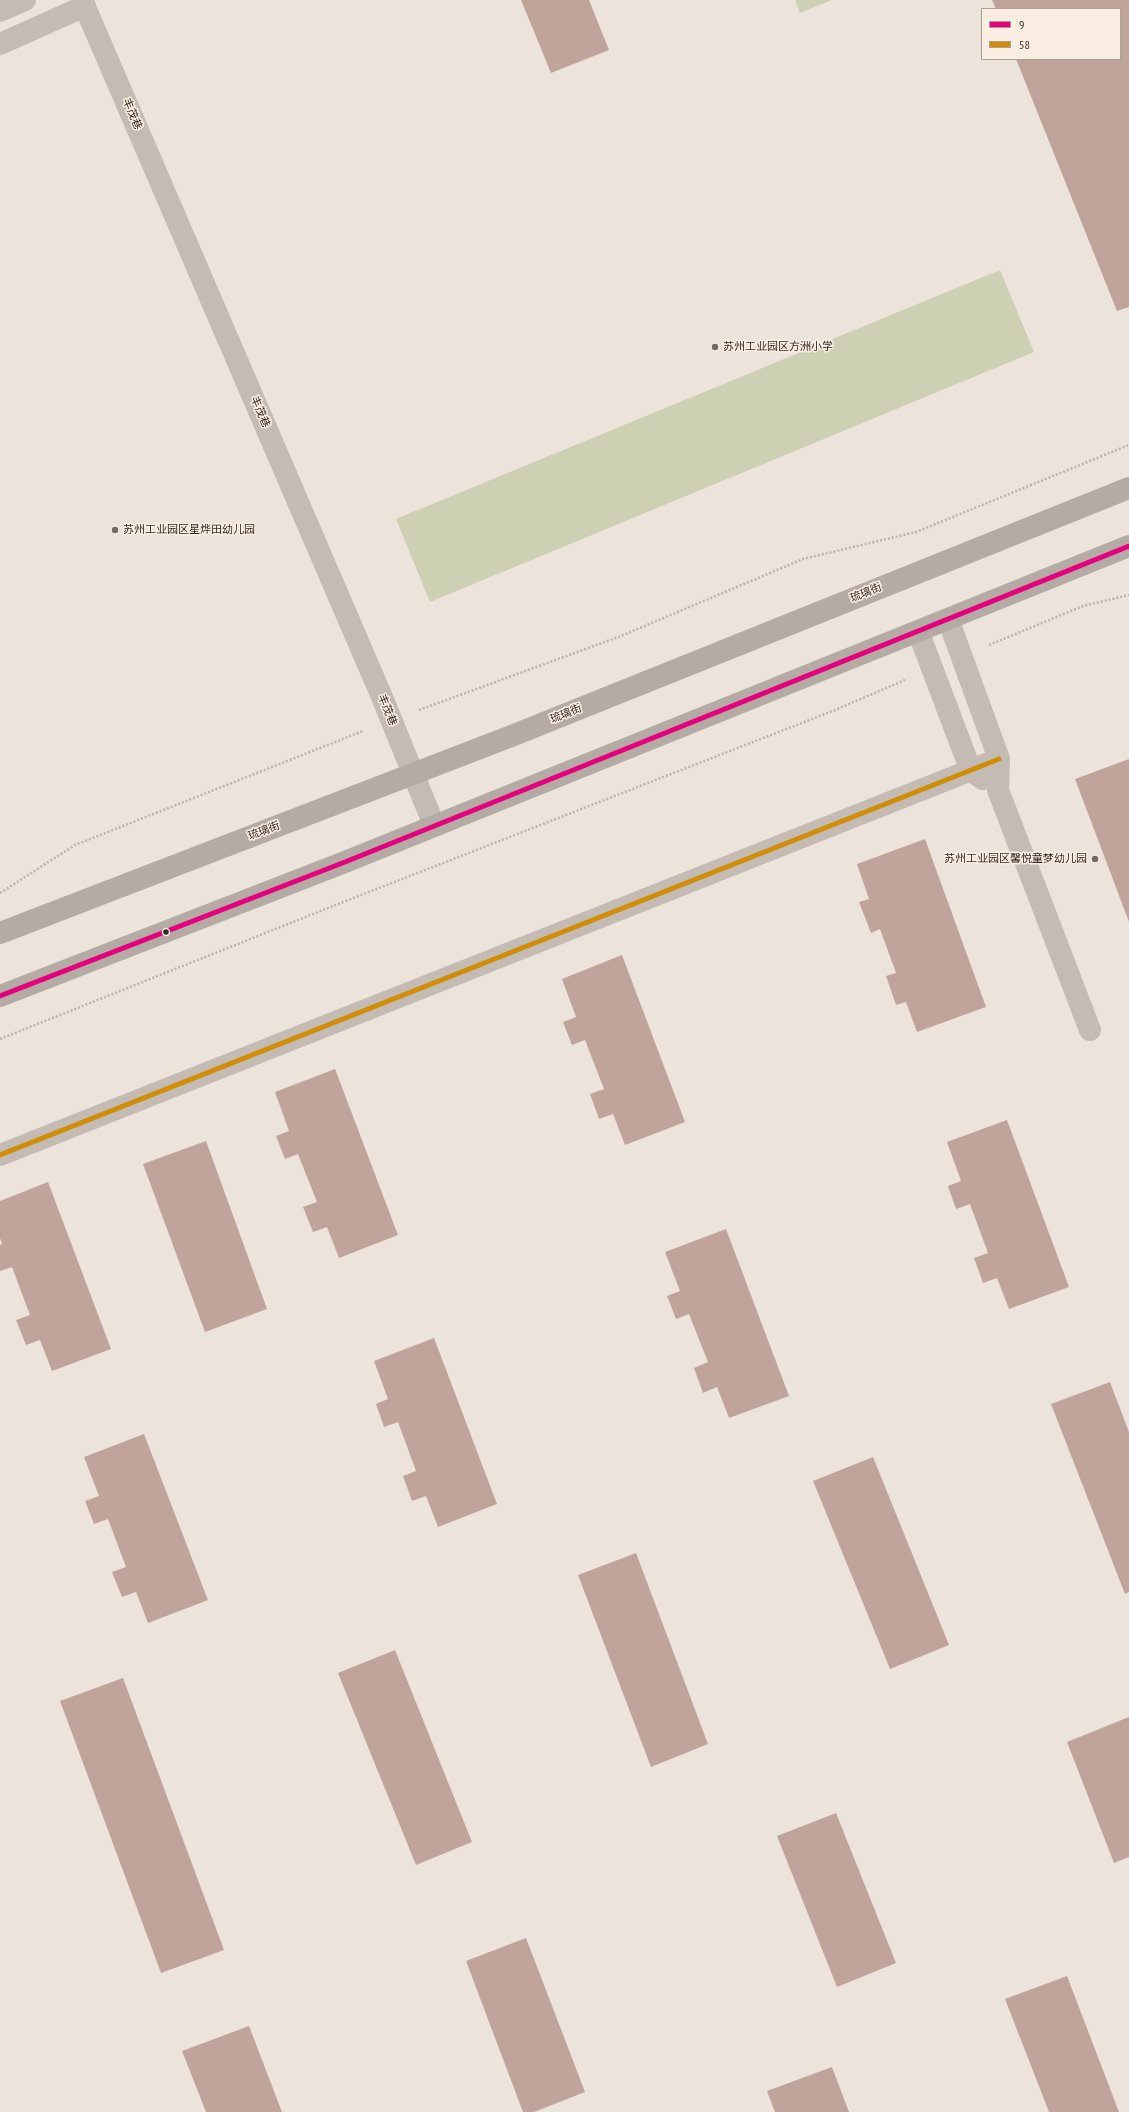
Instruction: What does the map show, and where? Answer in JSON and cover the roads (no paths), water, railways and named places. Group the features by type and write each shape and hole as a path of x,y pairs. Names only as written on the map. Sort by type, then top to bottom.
{"main road":[{"name":"琉璃街","path":"0,933 529,729 1129,488"},
{"path":"0,996 345,862 1129,546"}],"street":[{"path":"0,11 25,0"},
{"path":"0,44 83,3"},
{"name":"丰茂巷","path":"83,3 391,720 434,825"},
{"path":"948,619 999,759 998,790 1090,1030"},
{"path":"918,631 971,771 998,790"},
{"path":"0,1155 999,759"}],"place":[{"name":"苏州工业园区方洲小学","path":"715,347"},
{"name":"苏州工业园区星烨田幼儿园","path":"115,530"},
{"name":"苏州工业园区馨悦童梦幼儿园","path":"1095,859"}]}
